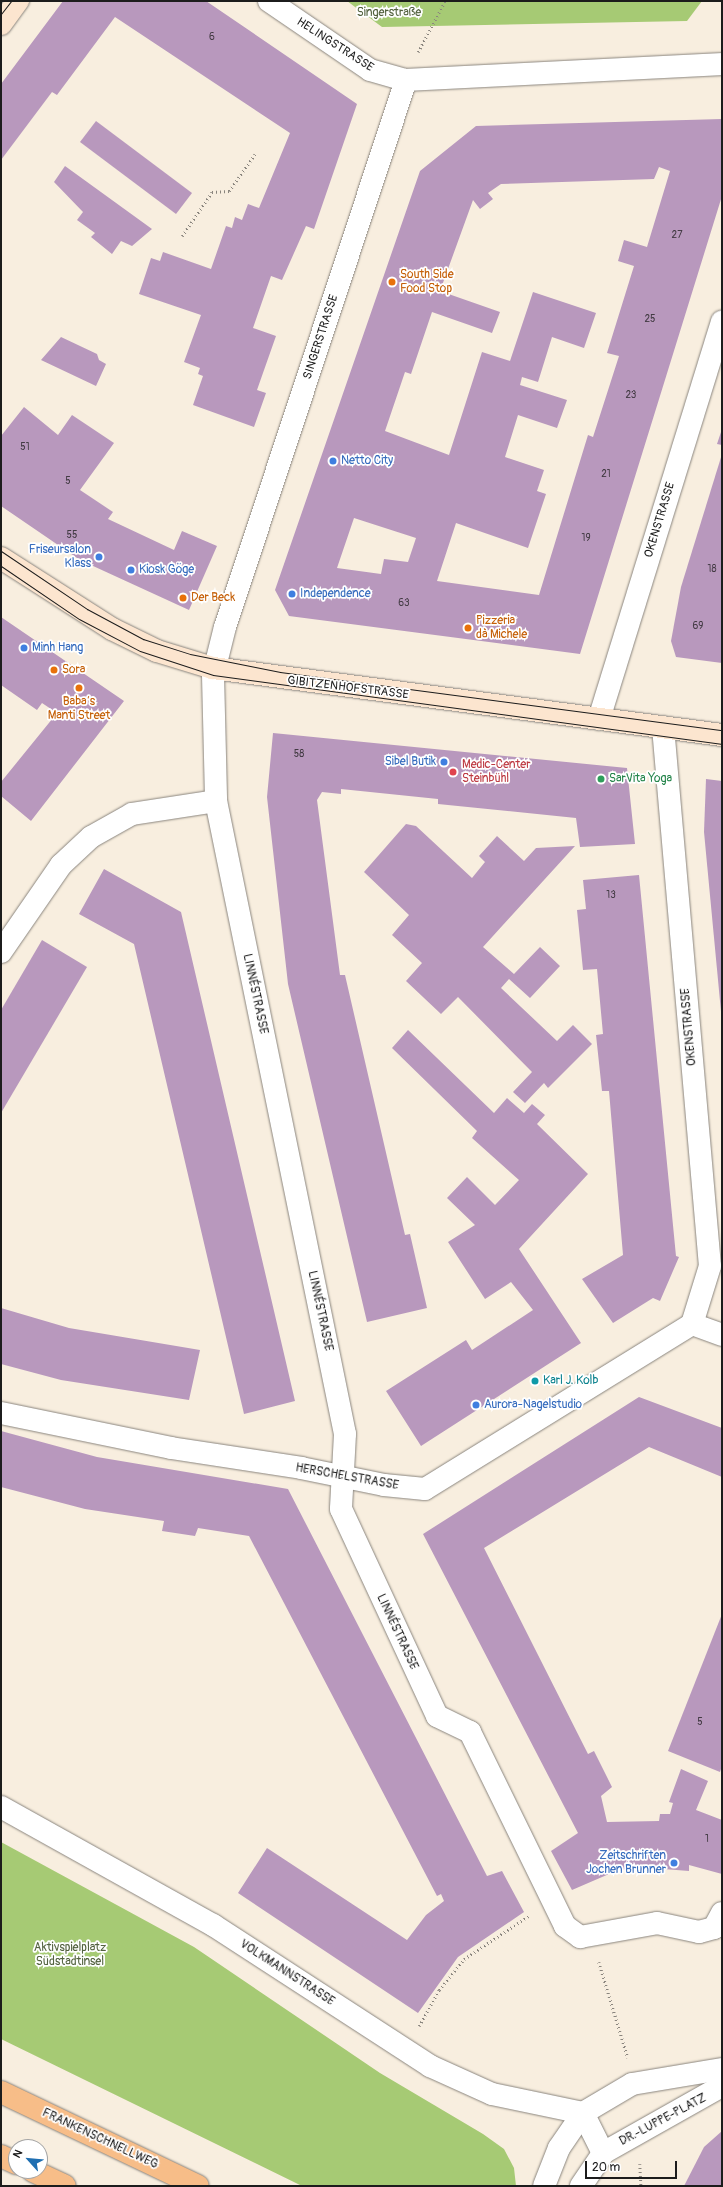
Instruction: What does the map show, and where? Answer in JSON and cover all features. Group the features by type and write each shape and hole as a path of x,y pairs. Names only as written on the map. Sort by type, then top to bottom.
{"highway":[{"name":"FRANKENSCHNELLWEG","path":"1,2092 198,2186"},
{"path":"48,2178 65,2186"}],"main road":[{"path":"1,24 18,1"},
{"name":"GIBITZENHOFSTRASSE","path":"1,558 112,629 163,654 213,668 722,735"}],"street":[{"name":"HELINGSTRASSE","path":"268,1 370,70 406,80"},
{"path":"406,80 722,64"},
{"name":"SINGERSTRASSE","path":"213,668 406,80"},
{"name":"OKENSTRASSE","path":"599,719 722,322"},
{"name":"LINNÉSTRASSE","path":"213,668 216,801 345,1434 341,1509 437,1716 470,1732 553,1902"},
{"name":"OKENSTRASSE","path":"662,727 710,1266 692,1324"},
{"path":"1,952 61,865 90,837 132,814 216,801"},
{"path":"692,1324 722,1335"},
{"name":"HERSCHELSTRASSE","path":"1,1413 171,1448 343,1477 425,1489 692,1324"},
{"name":"VOLKMANNSTRASSE","path":"1,1806 213,1925 430,2066 492,2094 583,2113"},
{"path":"553,1902 565,1926 580,1937 657,1923 699,1932 714,1928 722,1913"},
{"path":"544,2186 559,2148 583,2113 632,2084 722,2069"},
{"name":"DR.-LUPPE-PLATZ","path":"603,2153 722,2086"},
{"path":"581,2186 603,2153 583,2113"}],"path":[{"path":"406,80 429,26 444,1"},
{"path":"182,236 212,192 229,191 255,154"},
{"path":"406,2050 439,1990 464,1959 496,1934 553,1902"},
{"path":"590,1934 626,2051 632,2084"}],"green space":[{"name":"Singerstraße","path":"347,1 702,1 687,21 382,27"},
{"name":"Aktivspielplatz Südstadtinsel","path":"1,1842 194,1947 380,2073 483,2134 504,2149 514,2168 516,2186 302,2186 1,2039"}],"building":[{"path":"63,1 206,1 357,104 314,229 306,226 282,280 271,276 253,328 276,336 257,390 266,393 254,427 193,405 203,376 198,374 200,368 184,362 201,315 139,294 151,258 160,261 163,252 211,269 226,226 232,228 235,217 242,220 248,204 259,208 290,133 115,17 57,95 52,92 1,160 1,84"},
{"path":"722,119 722,196 580,654 289,616 275,590 420,171 476,126","holes":["659,167 670,171 647,247 624,240 618,261 634,266 607,353 619,356 593,437 588,435 539,595 437,581 456,523 528,548 546,494 537,491 544,470 505,457 518,415 557,428 567,400 520,385 522,377 538,382 552,337 584,348 596,313 533,292 510,361 482,352 449,455 385,431 405,372 411,374 432,312 492,333 500,312 440,291 473,200 480,209 493,199 488,193 501,184 654,179","354,518 416,538 408,562 384,559 381,574 337,568"]},
{"path":"96,121 192,193 176,214 80,142"},
{"path":"65,166 152,229 132,246 121,241 112,254 91,237 95,233 77,220 83,212 54,182"},
{"path":"61,337 97,354 99,360 106,364 96,386 41,360"},
{"path":"24,407 58,435 72,415 114,443 80,490 113,512 108,519 174,550 182,531 217,546 189,610 80,560 1,506 1,436"},
{"path":"722,429 722,445 717,444"},
{"path":"722,454 722,663 676,657 671,641 681,587"},
{"path":"1,617 124,701 31,821 1,796 1,782 57,713 42,703 37,710 1,685"},
{"path":"273,733 627,768 635,844 580,847 576,818 438,804 438,799 341,789 341,794 322,792 317,800 340,975 345,975 405,1235 410,1234 427,1308 367,1322 288,984 267,797"},
{"path":"706,779 722,781 722,1022 704,832"},
{"path":"406,824 416,826 472,878 485,862 479,856 497,836 524,861 536,848 575,846 483,947 514,974 540,947 560,966 530,998 509,979 501,988 557,1041 573,1025 592,1044 548,1088 544,1083 525,1103 513,1092 532,1072 458,997 441,1014 406,981 422,963 392,935 409,915 364,872"},
{"path":"104,869 181,912 295,1401 244,1414 134,944 79,914"},
{"path":"639,875 676,1256 679,1257 660,1301 653,1298 613,1323 582,1279 623,1255 609,1091 602,1091 596,1035 603,1034 597,969 583,970 577,910 586,909 583,880"},
{"path":"42,940 87,967 1,1113 1,1010"},
{"path":"408,1030 494,1113 507,1098 524,1113 532,1104 545,1115 537,1124 588,1174 519,1249 581,1343 421,1446 386,1391 466,1340 472,1350 533,1310 511,1282 485,1299 448,1242 475,1225 447,1198 467,1177 495,1205 519,1180 472,1138 477,1131 392,1048"},
{"path":"1,1308 69,1328 200,1350 189,1400 61,1380 1,1364"},
{"path":"639,1397 722,1428 722,1477 649,1447 484,1548 588,1754 594,1751 612,1787 601,1796 607,1822 659,1821 660,1814 670,1814 673,1803 669,1802 681,1769 708,1781 696,1810 722,1820 722,1874 689,1865 689,1871 638,1867 616,1871 572,1890 551,1851 578,1833 423,1534"},
{"path":"1,1431 97,1457 288,1489 487,1876 502,1871 524,1912 458,1957 418,2013 238,1893 267,1848 407,1940 426,1915 444,1901 441,1894 437,1896 249,1536 198,1528 195,1536 162,1531 164,1521 85,1509 1,1487"},
{"path":"722,1614 722,1766 720,1772 668,1751"},
{"path":"722,2131 722,2186 684,2186 704,2147"}],"tram line":[{"path":"1,14 11,1"},
{"path":"1,551 87,609 143,639 190,654 280,672 722,730"},
{"path":"1,566 79,619 140,651 213,675 722,744"}],"place":[{"name":"South Side Food Stop","path":"392,282"},
{"name":"Netto City","path":"333,461"},
{"name":"Friseursalon Klass","path":"99,557"},
{"name":"Kiosk Göge","path":"131,570"},
{"name":"Independence","path":"292,594"},
{"name":"Der Beck","path":"183,598"},
{"name":"Pizzeria dà Michele","path":"468,628"},
{"name":"Minh Hang","path":"24,648"},
{"name":"Sora","path":"54,670"},
{"name":"Baba‘s Manti Street","path":"79,688"},
{"name":"Sibel Butik","path":"444,762"},
{"name":"Medic-Center Steinbühl","path":"453,772"},
{"name":"SarVita Yoga","path":"601,779"},
{"name":"Karl J. Kolb","path":"535,1381"},
{"name":"Aurora-Nagelstudio","path":"476,1405"},
{"name":"Zeitschriften Jochen Brunner","path":"674,1863"}]}
